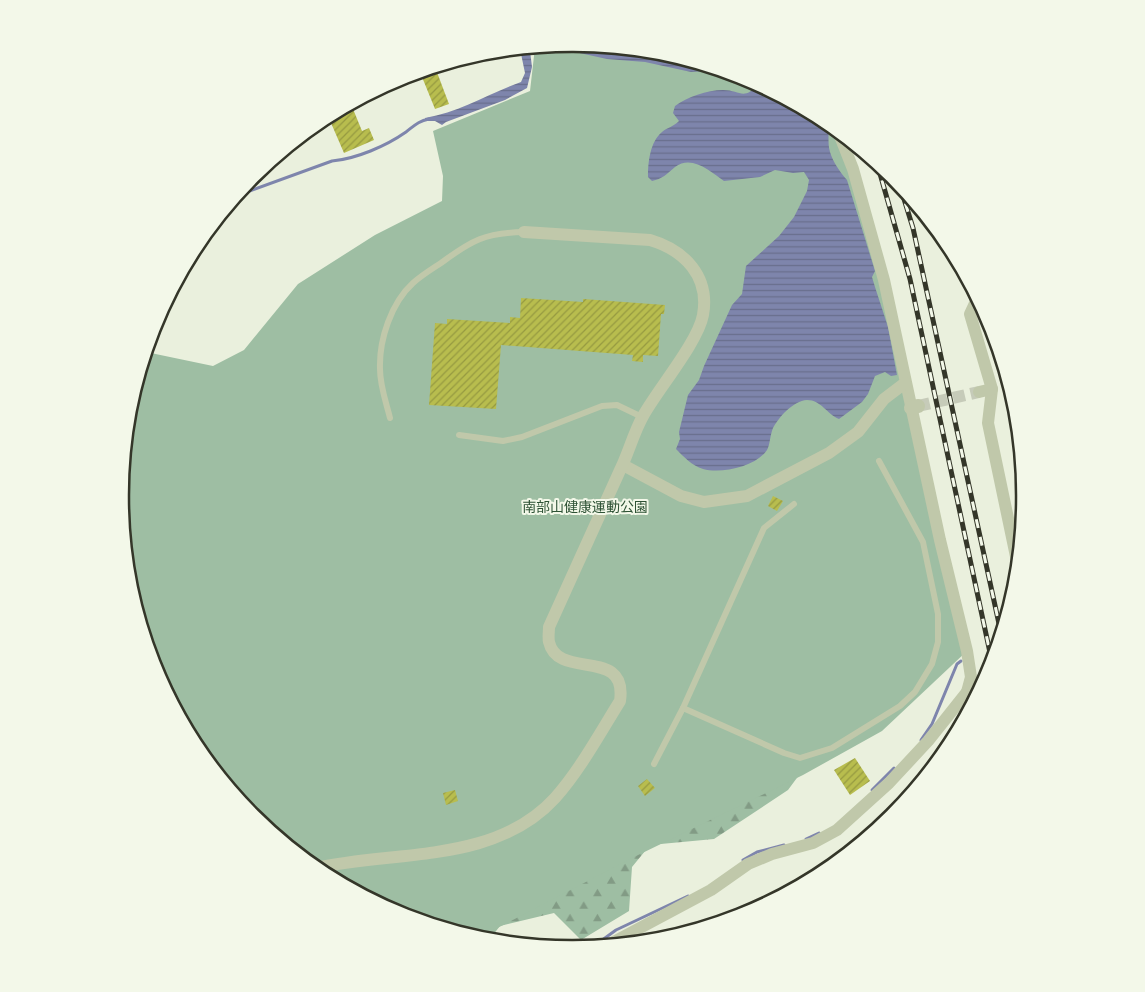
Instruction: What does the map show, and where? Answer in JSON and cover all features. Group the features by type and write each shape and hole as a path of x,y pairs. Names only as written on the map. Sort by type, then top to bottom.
{"street":[{"path":"624,937 711,890 748,864 772,854 813,843 837,830 889,783 928,741 967,692 971,677 967,651 914,407 905,383 884,280 852,169 843,145"},
{"path":"327,866 450,850 478,844 498,837 537,814 566,784 620,700 622,690 615,676 603,667 567,662 555,654 549,642 549,627 623,465 642,417 695,335 703,315 703,292 698,276 682,254 668,245 650,240 524,232"},
{"path":"973,307 970,314 986,390 988,423 1013,543"},
{"path":"623,465 680,496 704,502 747,496 829,453 858,432 884,400 905,383"},
{"path":"967,692 968,696"}],"lane":[{"path":"390,418 380,369 382,346 387,325 402,294 413,283 478,238 497,233 524,232"},
{"path":"459,435 503,441 522,437 602,406 617,405 631,410 642,417"},
{"path":"682,708 784,753 800,758 832,748 900,706 915,692 932,664 938,642 938,614 923,542 879,461"},
{"path":"654,764 682,708 764,528 794,504"}],"green space":[{"name":"南部山健康運動公園","path":"572,52 630,56 659,61 715,76 769,98 819,127 844,145 853,169 967,651 882,731 803,775 632,858 490,932 430,916 403,906 376,894 326,865 259,810 221,766 188,718 175,692 163,666 144,611 133,554 130,525 130,467 138,409 153,353 213,366 244,350 298,284 375,235 442,201 443,176 433,131 530,91 534,54"},
{"path":"805,767 788,790 714,839 650,845 632,867 629,911 582,940 554,913 500,926 495,933 430,916 403,906 359,884"}],"water":[{"path":"576,52 630,56 699,71 691,72 645,62 607,59"},
{"path":"530,54 532,67 527,88 505,100 442,125 435,121 425,121 425,118 450,112 521,82 525,73 521,55"},
{"path":"717,90 729,90 741,94 752,91 769,98 828,134 830,152 837,167 847,180 875,271 872,277 888,327 897,375 891,376 885,372 875,376 868,394 862,402 839,419 816,402 807,400 797,403 787,410 776,424 772,431 768,448 762,456 747,465 719,471 695,466 676,449 680,439 679,432 688,395 699,380 732,305 742,294 746,266 779,236 794,217 807,191 809,180 804,172 793,173 775,170 760,177 724,181 707,169 688,162 675,167 662,178 652,181 648,177 649,159 652,147 658,136 679,121 673,113 675,106 698,95"}],"building":[{"path":"438,74 449,104 435,109 423,79"},
{"path":"354,111 362,131 369,128 374,140 344,153 331,124"},
{"path":"521,298 583,302 583,299 665,305 664,314 661,314 658,356 643,355 643,362 632,361 633,355 501,345 496,409 429,405 435,323 447,324 447,319 510,323 510,317 520,318"},
{"path":"773,496 783,501 777,511 768,506"},
{"path":"855,758 870,781 850,795 834,770"},
{"path":"647,779 655,788 645,796 638,786"},
{"path":"455,790 458,801 446,805 443,793"}],"waterway":[{"path":"251,190 332,161 351,158 371,151 398,137 419,122 429,119"},
{"path":"921,740 932,724 957,664 961,661"},
{"path":"872,790 894,768"},
{"path":"806,839 819,833"},
{"path":"743,860 757,852 784,845"},
{"path":"604,939 616,930 688,896"}],"tunnel":[{"path":"918,406 979,392"}],"railway":[{"path":"881,178 910,279 989,647"},
{"path":"905,203 913,228 998,620"}]}
